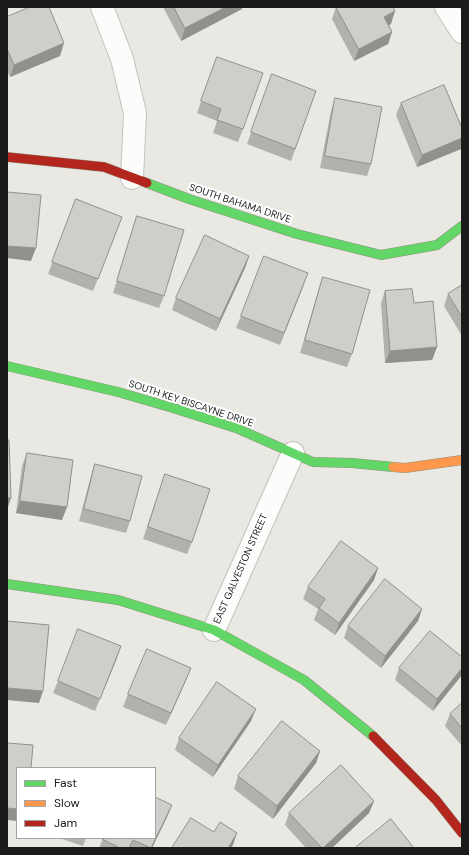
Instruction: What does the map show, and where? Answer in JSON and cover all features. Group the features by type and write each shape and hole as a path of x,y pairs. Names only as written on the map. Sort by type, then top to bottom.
{"street":[{"path":"102,7 122,59 135,113 132,178"},
{"path":"446,7 462,32"},
{"name":"SOUTH BAHAMA DRIVE","path":"7,157 104,167 189,199 297,234 381,255 437,245 462,226"},
{"name":"SOUTH KEY BISCAYNE DRIVE","path":"7,366 111,390 174,408 236,428 313,462 352,463 406,468 462,460"},
{"name":"EAST GALVESTON STREET","path":"292,453 214,630 304,680 372,734 436,800 462,833"},
{"path":"7,584 118,600 214,630"}],"building":[{"path":"30,7 49,7 64,43 14,65 7,49 7,17"},
{"path":"174,7 226,7 185,28"},
{"path":"336,7 393,7 395,11 384,17 392,32 359,49"},
{"path":"217,57 263,73 243,129 217,120 221,109 201,101"},
{"path":"272,74 316,91 295,149 251,132"},
{"path":"444,85 462,128 462,138 422,155 401,103"},
{"path":"335,98 382,107 371,164 325,156"},
{"path":"7,192 41,195 36,248 7,246"},
{"path":"76,199 122,217 98,279 52,262"},
{"path":"137,216 184,230 164,296 117,281"},
{"path":"205,235 249,256 220,319 176,298"},
{"path":"264,256 308,273 284,333 241,316"},
{"path":"323,277 370,290 352,354 305,340"},
{"path":"462,285 462,317 448,294"},
{"path":"412,289 414,303 433,301 437,347 390,351 385,291"},
{"path":"7,440 9,440 11,498 7,498"},
{"path":"27,453 73,460 67,507 20,501"},
{"path":"95,464 142,476 130,521 84,509"},
{"path":"165,474 210,489 192,542 148,527"},
{"path":"341,541 378,568 339,623 319,608 325,599 308,587"},
{"path":"385,579 422,609 385,656 348,626"},
{"path":"7,621 49,625 43,691 7,688"},
{"path":"78,629 121,646 100,699 58,681"},
{"path":"430,631 462,657 462,668 437,699 399,668"},
{"path":"147,649 191,668 171,713 128,694"},
{"path":"217,682 256,709 218,765 179,738"},
{"path":"462,703 462,728 450,714"},
{"path":"282,721 320,751 277,806 238,776"},
{"path":"7,743 33,745 31,767 16,767 16,809 7,808"},
{"path":"341,765 374,801 322,848 289,813"},
{"path":"156,797 172,805 156,838"},
{"path":"191,818 214,832 220,822 237,833 228,848 172,848"},
{"path":"391,819 414,848 355,848"},
{"path":"102,839 155,839 151,848 133,840 129,848 120,848"}],"traffic: fast":[{"path":"147,183 189,199 297,234 381,255 437,245 462,226"},
{"path":"7,366 118,392 173,408 236,428 313,462 352,463 393,467"},
{"path":"7,584 118,600 214,630 304,680 373,736"}],"traffic: slow":[{"path":"393,467 405,468 462,460"}],"traffic: jam":[{"path":"7,157 104,167 147,183"},
{"path":"373,736 436,800 462,833"}]}
